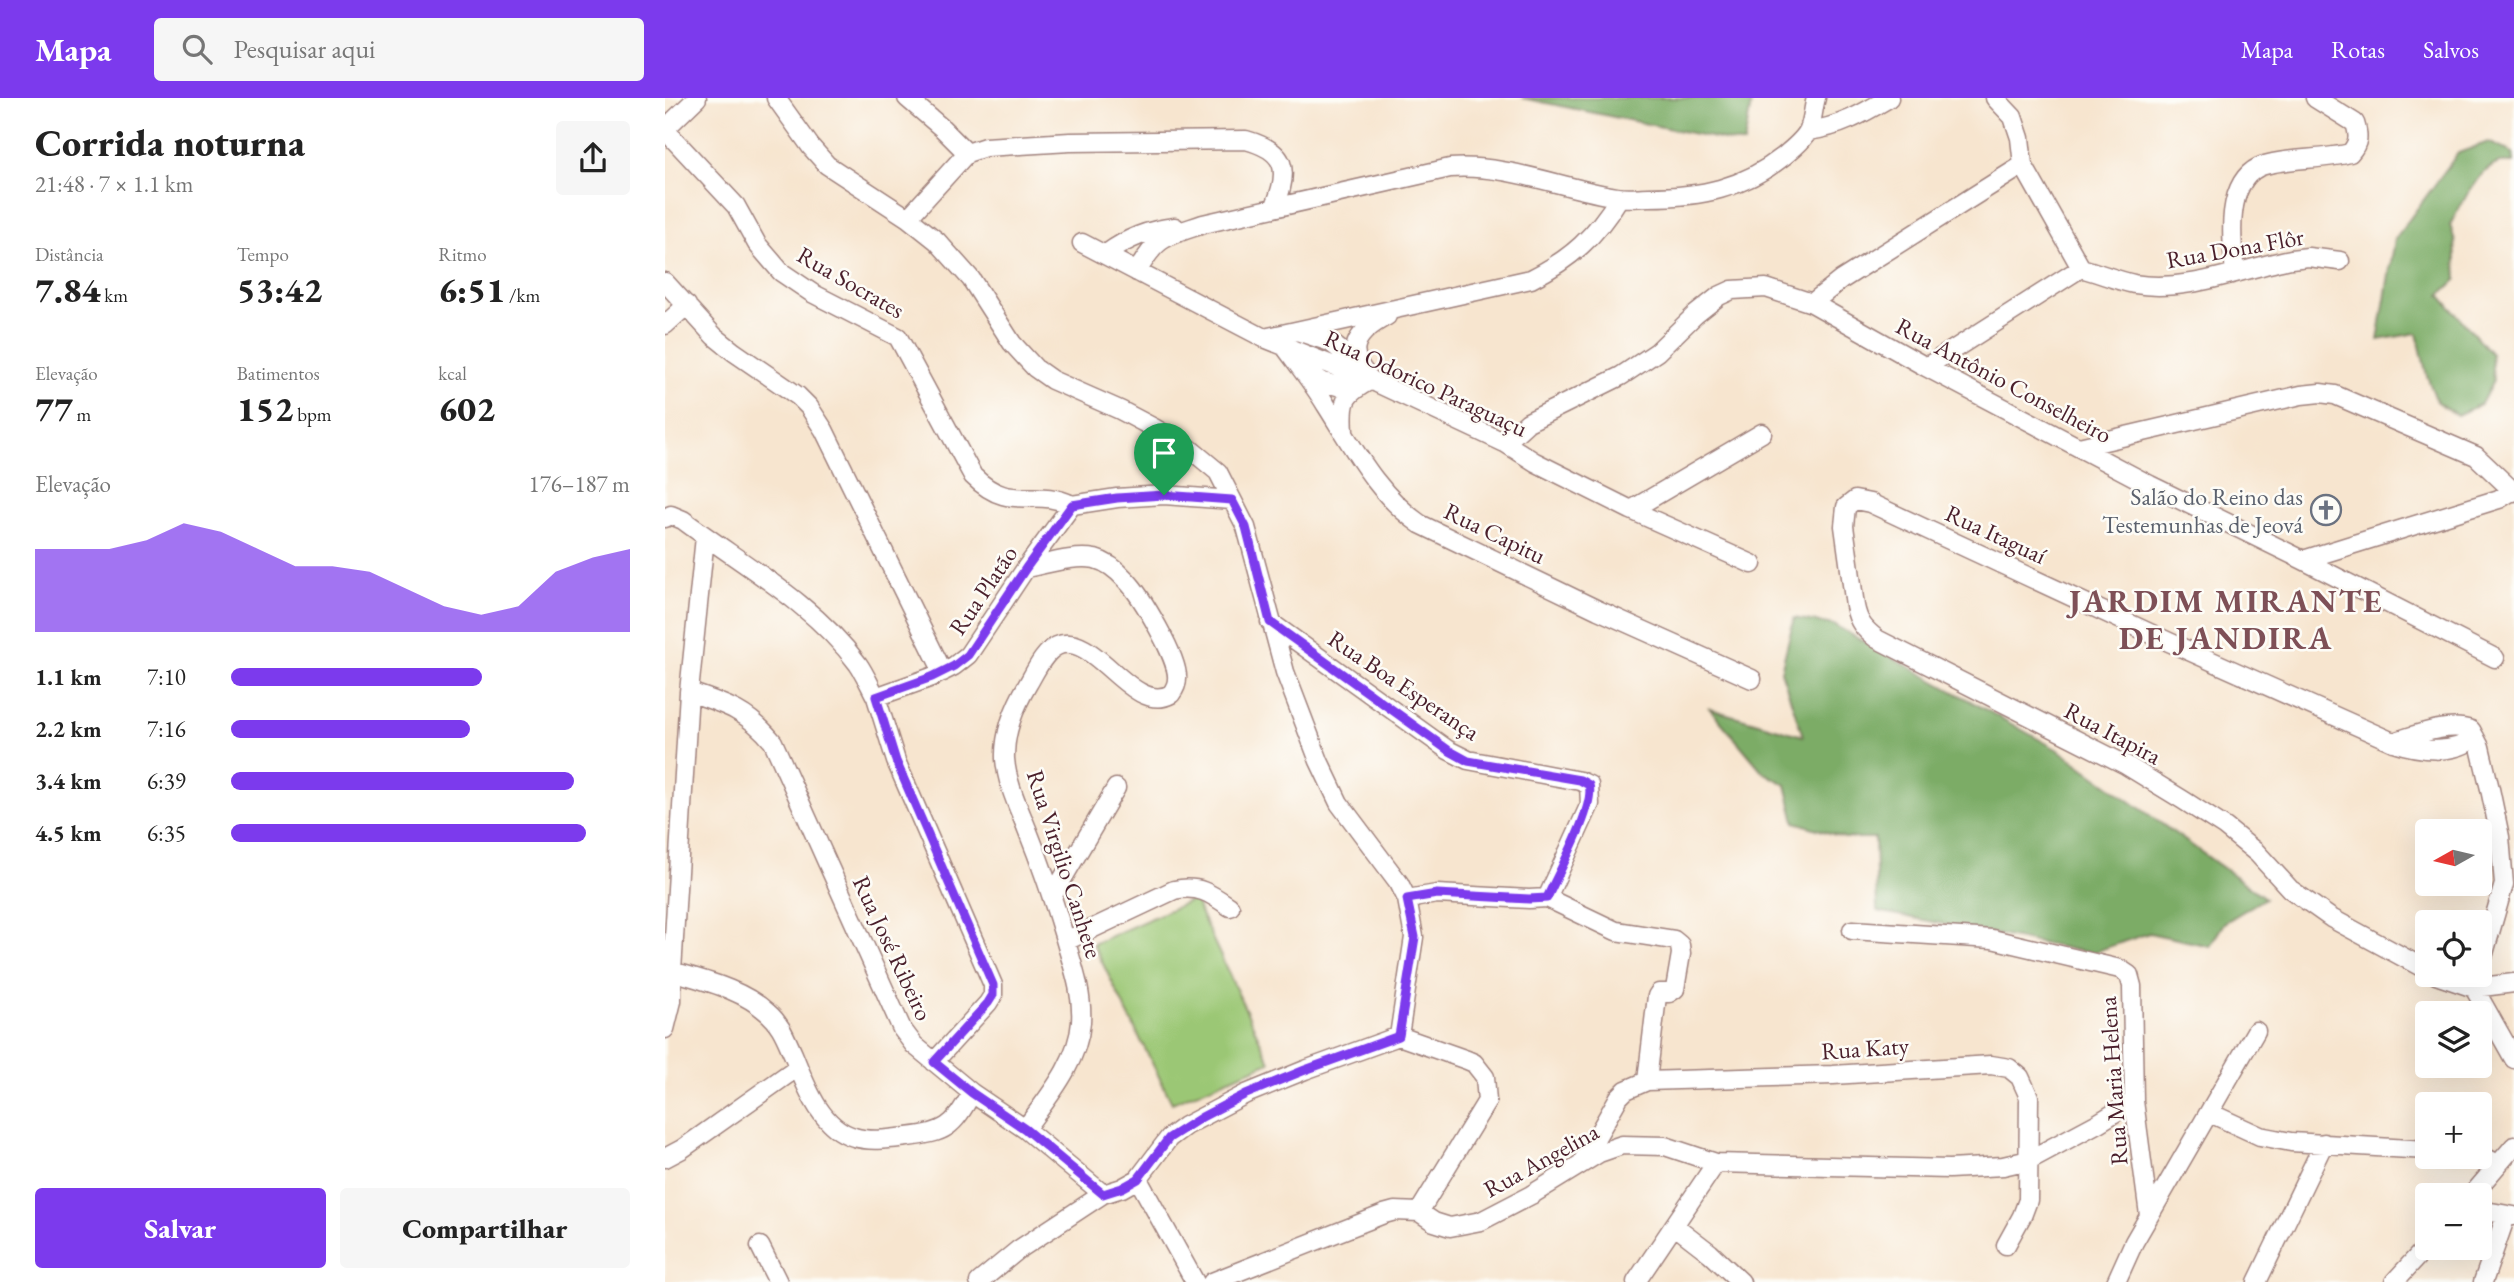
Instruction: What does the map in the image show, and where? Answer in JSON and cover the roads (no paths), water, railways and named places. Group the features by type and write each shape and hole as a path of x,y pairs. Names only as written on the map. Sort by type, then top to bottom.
{"street":[{"path":"665,129 697,98"},
{"path":"776,98 827,165 908,218 937,241 971,279 1013,343 1035,368 1052,380 1120,410 1189,448 1218,472 1246,527 1270,622 1299,713 1339,803 1399,883 1407,899 1415,937 1399,1036 1269,1084 1193,1121 1169,1138 1138,1179 1103,1194 1019,1250 979,1282"},
{"path":"907,98 967,153"},
{"path":"1137,272 1152,247 1166,237 1203,224 1450,168 1472,167 1546,179 1619,198 1680,197 1740,184 1766,170 1793,149 1808,131 1816,98"},
{"path":"1808,131 1841,125 1889,98"},
{"path":"1926,367 2081,268 2023,165 2021,138 2013,117 1995,98"},
{"path":"2235,273 2231,242 2232,218 2237,192 2246,176 2259,167 2350,153 2357,145 2355,123 2315,98"},
{"name":"Rua Socrates","path":"665,129 736,206 757,244 781,272 812,293 898,337 973,476 986,489 1010,498 1058,498 1072,505"},
{"path":"908,218 967,153 985,146 1070,142 1246,140 1266,145 1278,154 1283,178 1275,206"},
{"path":"1812,303 1841,280 2023,165"},
{"path":"1264,338 1531,279 1582,246 1619,198"},
{"path":"1106,254 1125,240 1141,233 1203,224"},
{"name":"Rua Odorico Paraguaçu","path":"1082,243 1264,338 1371,380 1505,443 1535,462 1631,510 1752,564"},
{"name":"Rua Dona Flôr","path":"2081,268 2134,284 2155,286 2185,284 2308,257 2340,261"},
{"path":"665,282 714,336 798,396 809,407 829,440 943,672"},
{"name":"Rua Antônio Conselheiro","path":"1505,443 1528,422 1621,376 1657,352 1695,316 1725,293 1750,287 1766,288 1812,303 1926,367 2079,447 2495,658"},
{"path":"1357,364 1355,345 1358,335 1391,313 1426,301"},
{"path":"665,325 687,305"},
{"path":"1296,331 1330,342 1357,364 1371,380 1352,390 1343,405 1344,433"},
{"name":"Rua Capitu","path":"1285,347 1383,492 1400,510 1420,524 1598,610 1752,679"},
{"path":"1302,369 1324,382 1352,390"},
{"path":"2079,447 2301,395 2320,393 2335,395 2476,456 2513,491 2499,499 2303,560"},
{"path":"1631,510 1762,433"},
{"path":"1072,505 1164,495 1232,500"},
{"name":"Rua Itaguaí","path":"1846,507 1855,500 1870,503 2169,642 2408,747 2438,749 2467,744 2475,737 2485,764 2509,885 2492,933"},
{"name":"Rua Platão","path":"876,697 943,672 968,655 1072,505"},
{"name":"Rua Itapira","path":"1846,507 1844,514 1847,551 1857,618 1877,639 2126,765 2225,827 2257,853 2290,889 2331,918 2415,964"},
{"path":"665,518 671,515 677,517 803,607 833,634 860,666 876,697 896,761 993,985 993,995 988,1003 934,1062"},
{"path":"665,1029 672,1001 689,692 705,537"},
{"name":"Rua Virgilio Canhete","path":"1025,1129 1064,1073 1081,1023 1080,992 1053,895 1010,785 1005,758 1014,712 1048,653 1064,644 1083,649 1136,690 1152,698 1159,699 1171,694 1177,680 1172,658 1152,619 1135,591 1111,566 1094,559 1076,559 1026,568"},
{"name":"Rua Boa Esperança","path":"1270,622 1448,750 1468,761 1580,780 1589,785 1590,804 1547,898"},
{"name":"Rua José Ribeiro","path":"689,692 744,713 761,727 773,742 902,1029 913,1045 972,1093 1025,1129 1103,1194"},
{"path":"1053,895 1116,788"},
{"path":"1066,941 1174,890 1190,887 1202,890 1230,907"},
{"path":"1407,899 1437,894 1547,898 1616,931 1678,941 1681,950 1675,989 1657,996 1647,1082"},
{"name":"Rua Maria Helena","path":"1852,930 1992,939 2120,969 2129,975 2132,985 2134,1101 2149,1215"},
{"path":"672,971 725,987 766,1011 783,1032 812,1097 824,1115 838,1130 853,1137 871,1140 942,1131 961,1112 972,1093"},
{"path":"2492,982 2514,983"},
{"path":"2479,987 2514,1059"},
{"path":"2116,1282 2149,1215 2256,1031"},
{"name":"Rua Angelina","path":"1399,1036 1473,1063 1485,1077 1487,1101 1419,1212 1441,1225 1450,1227 1481,1221 1531,1195 1599,1153 1622,1145 1665,1146 1716,1163 1949,1169 2003,1166 2029,1160 2098,1124 2134,1101"},
{"name":"Rua Katy","path":"1579,1167 1619,1097 1636,1084 1991,1065 2009,1068 2020,1077 2029,1097 2029,1160 2028,1200 2006,1245"},
{"path":"665,1157 682,1149 798,1067"},
{"path":"2210,1114 2260,1136 2291,1142 2415,1149"},
{"path":"2256,1282 2324,1143"},
{"path":"2482,1183 2514,1146"},
{"path":"2492,1161 2498,1164"},
{"path":"1636,1282 1716,1163"},
{"path":"1138,1179 1195,1282"},
{"path":"1212,1282 1384,1214 1395,1211 1419,1212"},
{"path":"2483,1282 2510,1216 2492,1212"},
{"path":"1675,1226 1710,1252 1741,1282"},
{"path":"760,1246 778,1282"},
{"path":"2394,1282 2415,1259"}],"place":[{"name":"Salão do Reino das Testemunhas de Jeová","path":"2326,510"}],"district":[{"name":"JARDIM MIRANTE DE JANDIRA","path":"2226,620"}]}
